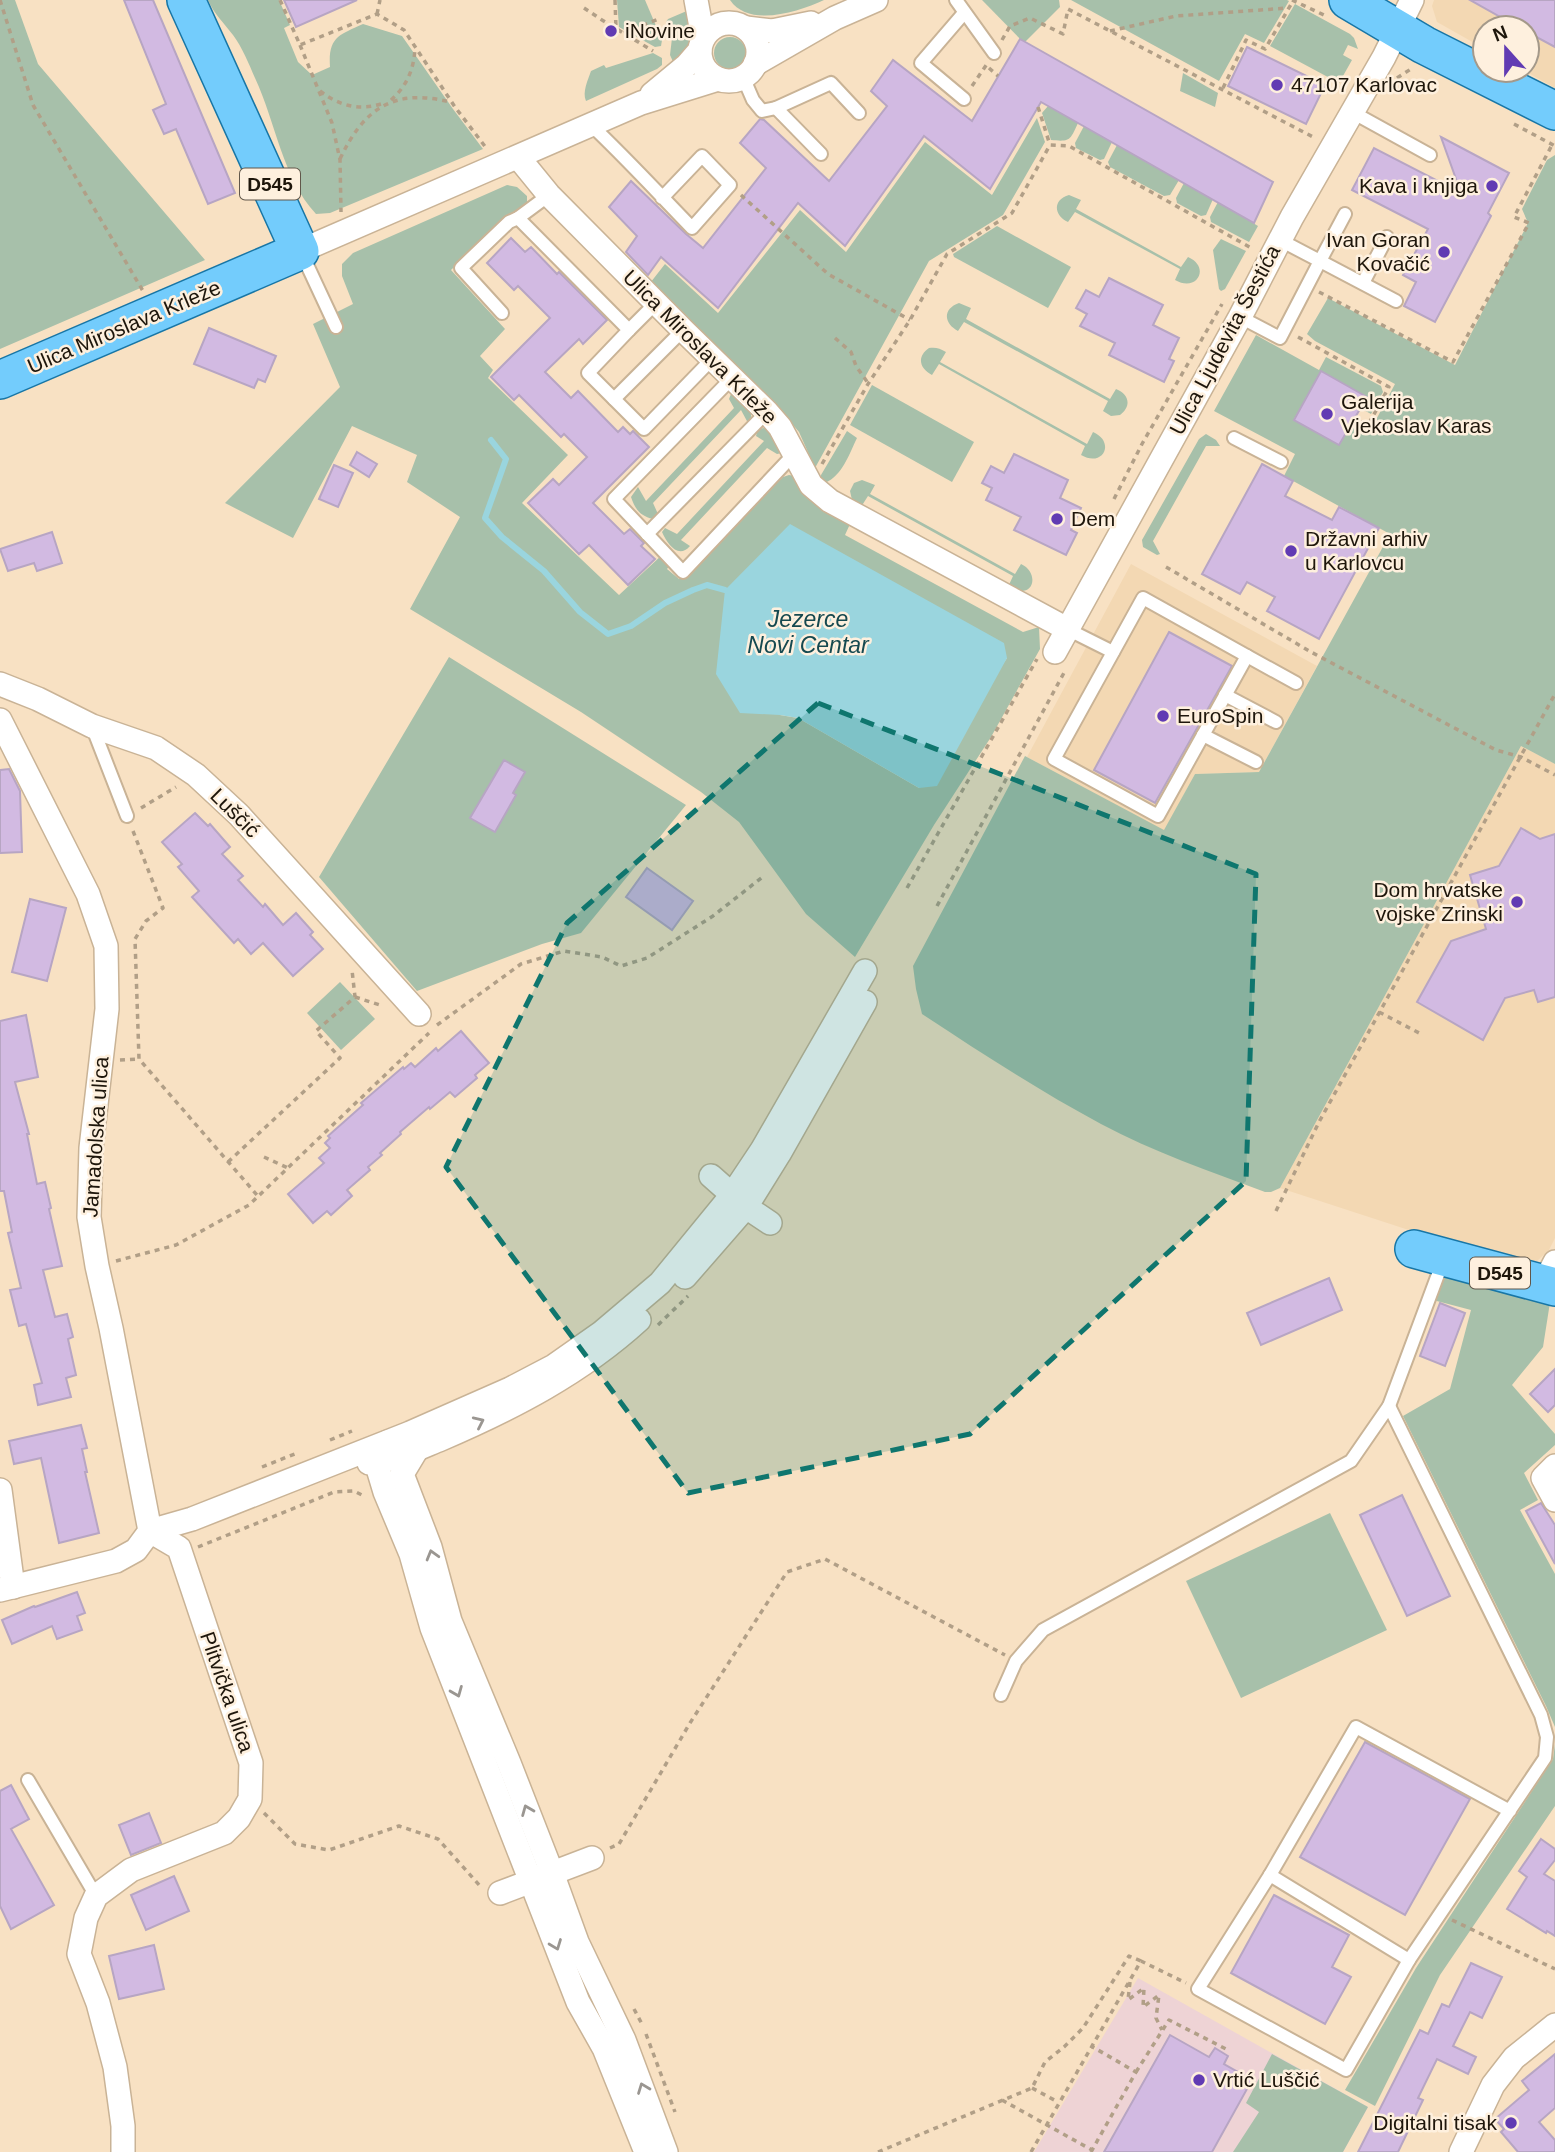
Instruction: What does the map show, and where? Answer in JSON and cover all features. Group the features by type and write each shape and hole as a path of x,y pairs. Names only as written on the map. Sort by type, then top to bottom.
{"main road":[{"name":"D545","path":"186,0 300,251"},
{"path":"1348,0 1405,15 1549,119"},
{"name":"Ulica Miroslava Krleže","path":"0,380 300,251"},
{"name":"D545","path":"1429,1253 1551,1278"}],"street":[{"path":"696,0 702,44 701,59 710,74 726,80 749,70 835,18 876,0"},
{"path":"711,0 757,44 758,54 749,70"},
{"name":"Ulica Ljudevita Šestića","path":"1055,652 1405,15"},
{"path":"702,44 716,26 740,26 772,31 835,18"},
{"name":"Ulica Miroslava Krleže","path":"641,103 687,65 702,44"},
{"name":"Ulica Miroslava Krleže","path":"300,251 641,103 718,79"},
{"name":"Ulica Miroslava Krleže","path":"518,157 549,195 767,412 780,427 811,485 830,501 1067,629"},
{"name":"Luščić","path":"0,684 38,699 92,726 156,748 196,775 239,815 419,1014"},
{"name":"Jamadolska ulica","path":"0,720 88,894 106,946 107,1009 91,1147 89,1217 150,1531"},
{"path":"331,1465 376,1462 417,1450 517,1404 569,1375 611,1345 670,1292 706,1254 739,1201 762,1150 871,976"},
{"path":"711,1176 739,1201 770,1223"},
{"path":"0,1490 7,1588 116,1561 136,1550 150,1531 192,1519 388,1442 510,1389 554,1366 601,1333 660,1283 739,1201"},
{"path":"388,1442 376,1462 385,1492 411,1554 432,1628 542,1877 624,2040 666,2152"},
{"path":"402,1474 417,1450"},
{"path":"376,1462 402,1474 430,1547 450,1621 542,1877 578,2002 604,2048 646,2152"},
{"path":"1555,1466 1543,1478 1555,1499"},
{"name":"Plitvička ulica","path":"150,1531 179,1548 251,1763 250,1799"},
{"path":"123,2152 123,2126 115,2067 98,2003 79,1954 86,1919 96,1896 131,1870 224,1833 239,1818 250,1799"},
{"path":"500,1893 592,1858"},
{"path":"1461,2152 1493,2085 1514,2058 1555,2025"}],"lane":[{"path":"956,0 994,53"},
{"path":"964,13 921,63 964,99"},
{"path":"749,70 757,107 762,111 776,108 831,83 859,113"},
{"path":"776,108 821,154"},
{"path":"1352,112 1430,155"},
{"path":"591,125 662,198 692,228 730,185 702,156 662,198"},
{"path":"502,313 461,268 509,222 549,195"},
{"path":"1240,317 1280,338 1345,214"},
{"path":"518,218 629,330"},
{"path":"1363,283 1387,237"},
{"path":"1280,240 1396,301"},
{"name":"D545","path":"300,251 336,327"},
{"path":"656,303 588,373 644,429 712,359"},
{"path":"614,399 683,330"},
{"path":"732,378 614,499 683,572 794,454"},
{"path":"647,534 767,412"},
{"path":"1234,438 1281,462"},
{"path":"1247,656 1158,816 1054,759 1143,598 1296,683"},
{"path":"1067,629 1113,652"},
{"path":"1225,695 1276,722"},
{"path":"92,726 127,816"},
{"path":"1203,735 1256,762"},
{"path":"1000,1695 1016,1661 1043,1630 1351,1461 1389,1406 1429,1253"},
{"path":"1389,1406 1541,1715 1547,1737 1545,1758 1510,1811 1409,1960 1346,2070 1198,1989 1270,1875 1356,1727 1510,1811"},
{"path":"28,1780 96,1896"},
{"path":"1270,1875 1409,1960"}],"path":[{"path":"0,0 33,105 144,293"},
{"path":"280,0 332,123 340,160 341,214"},
{"path":"377,14 380,0"},
{"path":"615,0 616,29"},
{"path":"1223,88 1247,40 1265,49 1293,1"},
{"path":"584,8 653,51"},
{"path":"1110,31 1176,16 1289,8"},
{"path":"964,99 1010,26 1030,18 1063,34 1069,9 1317,139"},
{"path":"300,45 377,14"},
{"path":"377,14 404,30 452,103 488,149 495,167"},
{"path":"624,33 661,18"},
{"path":"340,160 349,140 363,120 399,93 410,75 415,46"},
{"path":"986,66 998,76"},
{"path":"320,91 330,99 357,107 372,107 416,98 452,103"},
{"path":"811,485 868,384 910,320 947,254 1012,213 1050,145 1038,107"},
{"path":"1307,286 1454,362 1528,223 1514,217 1549,119"},
{"path":"1050,145 1069,146 1254,249"},
{"path":"730,185 828,274 910,320"},
{"path":"1284,330 1389,387 1368,425 1357,420"},
{"path":"835,338 850,352 868,384"},
{"path":"1166,567 1311,652 1496,750 1521,757 1555,775"},
{"path":"1276,1212 1319,1122 1555,694"},
{"path":"127,816 196,775"},
{"path":"132,830 163,908 146,921 135,939 139,1059 258,1196"},
{"path":"97,1266 176,1245 249,1205 435,1027 521,964 564,951 602,957 621,965 647,958 713,916 765,875"},
{"path":"351,963 355,997"},
{"path":"228,1162 340,1058 316,1031 355,997"},
{"path":"355,997 388,1007"},
{"path":"1379,1012 1421,1034"},
{"path":"112,1061 139,1059"},
{"path":"264,1157 288,1168"},
{"path":"655,1328 689,1295"},
{"path":"323,1443 355,1430"},
{"path":"253,1471 300,1452"},
{"path":"193,1549 334,1492 354,1491 368,1498"},
{"path":"592,1858 619,1844 690,1723 787,1572 825,1559 1016,1661"},
{"path":"250,1799 295,1844 329,1850 399,1826 438,1839 480,1887 500,1893"},
{"path":"1440,1914 1555,1969"},
{"path":"878,2152 1032,2088 1045,2062 1083,2028 1129,1956 1198,1989"},
{"path":"1031,2152 1140,1961"},
{"path":"1130,1980 1128,2000 1144,1988 1143,2007 1160,1996 1156,2018 1162,2030"},
{"path":"1002,2100 1091,2151 1169,2020 1230,2051"},
{"path":"1091,2046 1136,2073"},
{"path":"1032,2088 1059,2103"}],"highlighted area":[{"path":"818,703 1256,874 1246,1181 970,1434 688,1493 446,1167 567,923"}],"shaded area":[{"path":"1434,0 1555,0 1555,88 1541,80 1541,14 1471,14 1471,41 1437,22 1432,6"},
{"path":"1131,564 1317,666 1259,772 1195,774 1164,831 1027,757"},
{"path":"1521,746 1555,764 1555,1238 1549,1250 1537,1261 1513,1264 1280,1188"},
{"name":"Vrtić Luščić","path":"1138,1978 1368,2107 1343,2152 1034,2152"}],"green space":[{"path":"0,0 15,0 38,64 205,260 0,349"},
{"path":"208,0 279,0 290,25 284,28 298,62 312,75 330,67 331,49 337,38 363,24 402,36 483,149 330,213 316,214 304,199 287,167 262,95 242,50"},
{"path":"617,0 645,0 662,40 661,46 655,47 619,27"},
{"path":"730,0 824,0 788,13 761,15 738,9"},
{"path":"982,0 1059,0 1060,7 1024,43"},
{"path":"1071,0 1289,1 1264,43 1245,34 1219,81"},
{"path":"1295,4 1354,38 1358,49 1348,45 1343,55 1352,60 1339,83 1270,46"},
{"path":"689,10 693,41 688,53 675,66 670,55 672,38 666,22"},
{"path":"730,37 741,42 746,53 741,64 730,69 719,64 714,53 719,42"},
{"path":"653,53 662,58 662,65 657,69 586,101 585,90 591,71 604,65 606,68"},
{"path":"1183,73 1218,93 1215,107 1180,91"},
{"path":"1048,106 1078,123 1069,139 1051,140 1042,113"},
{"path":"1037,118 1045,142 1003,215 929,261 815,468 799,432 782,412 647,287 665,264 718,313 800,210 846,252 925,142 992,195"},
{"path":"1084,126 1112,142 1104,159 1100,160 1076,148 1075,143"},
{"path":"1117,145 1179,180 1170,195 1164,196 1110,167 1108,162"},
{"path":"1555,155 1555,764 1521,746 1280,1188 1265,1192 1182,1161 1121,1134 988,1057 922,1014 913,966 1025,756 1164,830 1195,774 1259,772 1390,534 1284,476 1295,454 1214,411 1256,335 1319,370 1326,357 1381,386 1383,392 1371,414 1360,408 1321,372 1294,419 1339,445 1351,424 1369,433 1395,384 1315,341 1307,334 1328,298 1455,365 1528,223 1522,209 1547,160"},
{"path":"1184,183 1213,199 1206,215 1201,216 1177,203 1176,198"},
{"path":"507,185 517,187 527,196 527,202 514,215 510,213 451,270 505,329 480,356 493,370 488,378 568,455 522,503 619,595 662,555 671,564 667,569 679,579 783,477 789,475 794,476 811,500 850,524 845,535 1023,632 1039,627 1040,649 991,737 934,825 855,957 806,914 739,822 701,792 581,712 410,609 460,517 407,482 417,455 352,426 293,538 225,503 340,387 313,324 353,304 342,276 342,264 353,253","holes":["1007,658 919,788 798,718 780,715"]},
{"path":"1069,195 1081,200 1076,209 1181,267 1188,257 1195,261 1200,272 1198,277 1190,283 1175,280 1180,269 1075,212 1068,222 1063,219 1058,212 1058,204"},
{"path":"1218,202 1258,226 1249,242 1211,222 1210,217"},
{"path":"997,226 1071,267 1048,308 954,257 953,254"},
{"path":"1221,239 1246,251 1225,289 1221,291 1213,250"},
{"path":"959,303 971,308 966,319 1110,399 1116,389 1120,391 1127,400 1124,412 1111,416 1103,411 1108,401 964,322 958,331 953,328 947,317 950,309"},
{"path":"929,348 946,352 940,362 1087,444 1093,432 1100,436 1104,442 1104,452 1095,458 1081,455 1085,446 939,364 932,375 921,363 922,355"},
{"path":"872,385 974,442 952,482 850,425"},
{"path":"731,394 747,405 751,420 748,423 741,410 653,503 658,514 653,519 641,514 631,497 638,487 646,501 734,408 729,399"},
{"path":"758,429 770,430 782,453 777,454 767,448 681,540 690,546 686,550 677,551 662,532 665,528 677,534 764,441 756,436"},
{"path":"847,431 857,438 841,469 825,483 821,475"},
{"path":"1206,434 1220,446 1206,446 1153,541 1160,554 1157,555 1143,547 1142,540 1199,439"},
{"path":"862,480 875,485 870,494 1015,574 1021,564 1026,567 1032,576 1029,589 1019,591 1008,587 1013,576 868,496 861,507 852,500 850,491 854,483"},
{"path":"449,657 686,805 581,933 542,944 417,991 319,877"},
{"path":"340,982 375,1019 341,1050 307,1013"},
{"path":"1445,1267 1551,1296 1543,1347 1512,1385 1555,1434 1555,1445 1524,1473 1538,1500 1520,1510 1555,1574 1555,1727 1403,1416 1450,1389 1471,1310 1433,1300"},
{"path":"1330,1513 1387,1630 1241,1698 1186,1581"},
{"path":"1555,1744 1555,1806 1440,1975 1375,2106 1345,2090 1416,1968 1553,1759"},
{"path":"1272,2054 1368,2107 1343,2152 1233,2152 1259,2112 1246,2103"}],"water":[{"name":"Jezerce Novi Centar","path":"790,524 1004,643 1007,658 937,786 919,788 798,718 740,713 716,674 725,590"}],"building":[{"path":"124,0 153,0 235,193 208,204 176,129 164,134 153,110 166,104"},
{"path":"284,0 357,0 296,27"},
{"path":"1470,0 1555,0 1555,47 1541,40 1541,14 1495,14"},
{"path":"1020,39 1273,182 1254,223 1041,102 990,189 924,136 845,246 798,203 718,308 661,257 648,275 626,252 637,236 609,207 631,181 703,248 766,168 740,143 760,119 829,181 887,106 871,91 893,60 972,121"},
{"name":"47107 Karlovac","path":"1247,47 1325,85 1306,124 1228,86"},
{"name":"Ivan Goran Kovačić","path":"1441,137 1509,173 1488,213 1491,216 1435,322 1404,306 1416,282 1403,275 1428,229 1352,190 1374,148 1461,193"},
{"path":"511,238 525,252 531,247 607,320 583,344 579,339 545,372 571,398 578,391 618,432 623,427 630,434 633,431 649,447 593,503 624,534 630,529 644,543 641,546 655,559 628,585 589,545 579,554 528,503 553,479 559,485 587,457 564,434 561,437 519,395 514,400 491,377 550,318 518,286 514,290 487,263"},
{"path":"1109,278 1163,305 1153,325 1179,338 1169,359 1174,361 1164,382 1109,355 1115,343 1080,326 1087,314 1076,308 1086,290 1099,297"},
{"path":"209,328 276,356 265,382 258,379 254,388 194,364"},
{"name":"Galerija Vjekoslav Karas","path":"1321,371 1367,397 1339,445 1294,420"},
{"path":"357,452 377,464 369,477 350,465"},
{"path":"1014,454 1068,480 1060,498 1081,508 1071,530 1077,533 1066,555 1014,530 1021,517 986,500 992,488 982,483 991,466 1004,473"},
{"name":"Državni arhiv u Karlovcu","path":"1262,464 1293,481 1285,496 1332,520 1339,507 1379,528 1319,639 1267,611 1275,597 1247,582 1240,594 1202,574"},
{"path":"334,465 353,473 338,507 319,499"},
{"path":"52,532 62,563 37,571 34,563 8,571 0,549"},
{"path":"1169,632 1232,666 1155,803 1094,770"},
{"path":"504,760 525,772 513,793 516,795 495,832 470,818"},
{"path":"9,769 20,791 22,852 0,853 0,770"},
{"path":"195,813 208,826 210,824 230,847 222,854 243,876 238,880 263,907 265,904 283,925 296,913 313,932 310,935 323,949 293,976 263,943 251,954 238,939 234,943 192,897 199,891 178,867 182,864 162,842"},
{"name":"Dom hrvatske vojske Zrinski","path":"1521,828 1540,839 1555,834 1555,997 1538,1002 1534,990 1505,998 1483,1040 1417,1002 1451,941 1486,929 1470,875 1499,866"},
{"path":"647,868 693,901 672,930 626,897"},
{"path":"30,899 66,908 47,981 12,972"},
{"path":"26,1015 38,1077 15,1082 29,1134 37,1184 45,1182 62,1266 43,1270 55,1317 67,1314 73,1337 68,1339 76,1375 66,1378 71,1397 38,1405 34,1385 42,1383 26,1324 19,1326 10,1290 21,1288 8,1233 12,1232 4,1191 0,1191 0,1021"},
{"path":"461,1031 489,1063 475,1075 477,1078 455,1097 450,1092 400,1132 401,1134 380,1153 382,1155 368,1167 370,1170 347,1190 352,1196 331,1215 327,1211 313,1223 288,1194 324,1163 319,1158 330,1148 325,1143 330,1138 328,1136 403,1067 404,1069 411,1063 415,1067"},
{"path":"1329,1278 1342,1310 1261,1345 1247,1313"},
{"path":"1440,1303 1465,1313 1445,1366 1420,1356"},
{"path":"1555,1369 1555,1405 1548,1412 1530,1394"},
{"path":"81,1425 87,1448 82,1449 85,1472 99,1533 59,1543 41,1458 14,1464 9,1441"},
{"path":"1402,1495 1450,1596 1407,1616 1360,1515"},
{"path":"1541,1503 1555,1525 1555,1564 1526,1511"},
{"path":"77,1592 85,1613 77,1616 82,1630 57,1639 52,1626 12,1644 2,1620"},
{"path":"1365,1742 1470,1799 1405,1915 1300,1857"},
{"path":"11,1785 29,1819 11,1829 54,1905 11,1929 0,1906 0,1791"},
{"path":"149,1813 161,1843 131,1855 119,1825"},
{"path":"1541,1839 1555,1849 1555,1860 1544,1874 1555,1881 1555,1936 1507,1909 1527,1877 1519,1871"},
{"path":"174,1876 189,1911 146,1930 131,1895"},
{"path":"1274,1895 1349,1935 1332,1967 1351,1977 1325,2024 1231,1973"},
{"path":"154,1945 164,1989 119,1999 109,1956"},
{"path":"1471,1963 1502,1977 1482,2018 1470,2012 1453,2046 1476,2057 1468,2074 1437,2059 1418,2098 1423,2100 1398,2152 1358,2152 1420,2030 1428,2034 1442,2004 1449,2007"},
{"path":"1170,2035 1209,2057 1215,2048 1228,2056 1224,2064 1252,2080 1212,2152 1104,2152"},
{"path":"1555,2054 1555,2108 1539,2122 1555,2140 1555,2152 1518,2152 1501,2132 1504,2129 1495,2119 1529,2090 1522,2081"}],"waterway":[{"path":"491,440 506,459 485,518 502,537 544,571 580,612 608,634 631,626 665,603 693,590 707,585 725,590"}],"place":[{"name":"iNovine","path":"611,31"},
{"name":"47107 Karlovac","path":"1277,85"},
{"name":"Kava i knjiga","path":"1492,186"},
{"name":"Ivan Goran Kovačić","path":"1444,252"},
{"name":"Galerija Vjekoslav Karas","path":"1327,414"},
{"name":"Dem","path":"1057,519"},
{"name":"Državni arhiv u Karlovcu","path":"1291,551"},
{"name":"EuroSpin","path":"1163,716"},
{"name":"Dom hrvatske vojske Zrinski","path":"1517,902"},
{"name":"Vrtić Luščić","path":"1199,2080"},
{"name":"Digitalni tisak","path":"1511,2123"}]}
